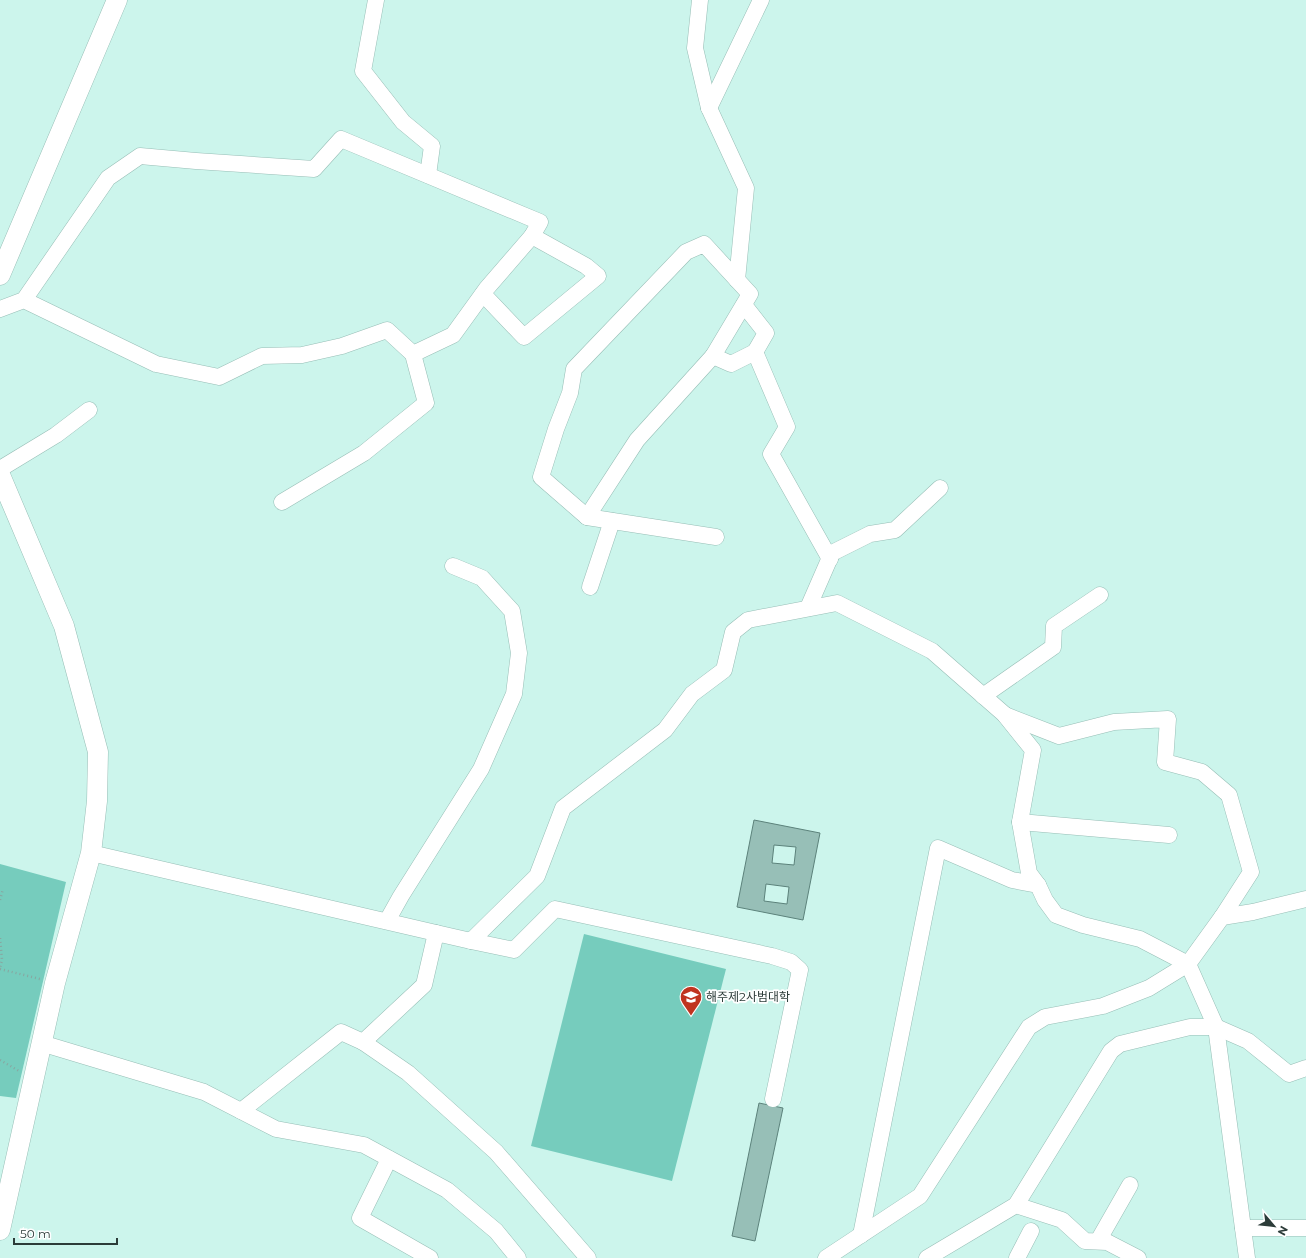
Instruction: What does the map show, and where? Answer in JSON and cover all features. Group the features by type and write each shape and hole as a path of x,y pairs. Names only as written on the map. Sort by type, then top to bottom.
{"main road":[{"path":"0,275 117,0"},
{"path":"0,475 64,626 98,752 97,801 91,853 55,983 0,1230"}],"street":[{"path":"376,0 363,71 402,122 432,146 428,176"},
{"path":"700,0 695,48 709,108 746,188 737,280"},
{"path":"709,108 761,0"},
{"path":"0,309 24,300 108,178 140,156 314,169 341,139 540,222 532,236 483,294 453,334 413,354"},
{"path":"483,294 524,337 598,276 586,266 532,236"},
{"path":"587,517 637,440 713,356 750,294 704,244 686,252 574,369 570,393 556,429 541,477 587,517 716,537"},
{"path":"24,300 156,364 219,377 262,356 302,355 342,346 387,330 413,354 426,403 364,453 282,502"},
{"path":"713,356 731,364 755,352 766,333 744,305"},
{"path":"755,352 787,427 772,454 830,559"},
{"path":"0,469 56,435 90,410"},
{"path":"808,608 832,552 870,534 895,530 940,488"},
{"path":"590,587 612,521"},
{"path":"387,921 401,896 481,769 514,694 519,653 512,611 482,578 453,566"},
{"path":"983,696 1053,647 1054,626 1100,595"},
{"path":"471,941 537,876 563,808 665,730 692,694 724,670 733,632 748,620 838,603 932,651 1004,714 1033,750 1020,822 1029,873 1038,885 1045,900 1056,916 1083,926 1140,939 1188,964 1216,1027 1247,1258"},
{"path":"826,1258 920,1196 1028,1027 1045,1017 1103,1006 1149,988 1188,964 1222,917 1251,872 1229,795 1202,772 1165,762 1168,719 1114,722 1059,736 1004,714"},
{"path":"1020,822 1169,835"},
{"path":"861,1235 938,848 1012,880 1038,885"},
{"path":"91,853 514,950 555,909 772,956 791,962 800,970 773,1099"},
{"path":"1222,917 1253,912 1306,899"},
{"path":"363,1042 424,985 436,932"},
{"path":"927,1258 1016,1205 1111,1051 1120,1044 1190,1027 1216,1027 1248,1041 1289,1074 1306,1068"},
{"path":"241,1111 341,1032 363,1042 408,1072 496,1152 588,1258"},
{"path":"41,1043 204,1092 276,1129 364,1145 447,1190 496,1231 518,1258"},
{"path":"389,1159 360,1218 430,1258"},
{"path":"1098,1241 1130,1185"},
{"path":"1016,1205 1062,1220 1085,1241 1107,1242 1138,1258"},
{"path":"1243,1228 1306,1228"},
{"path":"1017,1258 1031,1231"}],"path":[{"path":"0,900 3,889"},
{"path":"0,938 0,968 55,983"},
{"path":"0,1060 33,1080"}],"green space":[{"path":"0,864 66,882 16,1098 0,1096"},
{"path":"584,934 726,969 672,1181 531,1146"}],"building":[{"path":"754,820 820,833 803,920 737,907","holes":["774,845 796,847 794,865 772,863","766,884 789,887 787,904 764,901"]},
{"path":"759,1103 783,1108 755,1241 732,1236"}],"place":[{"name":"해주제2사범대학","path":"691,1016"}]}
